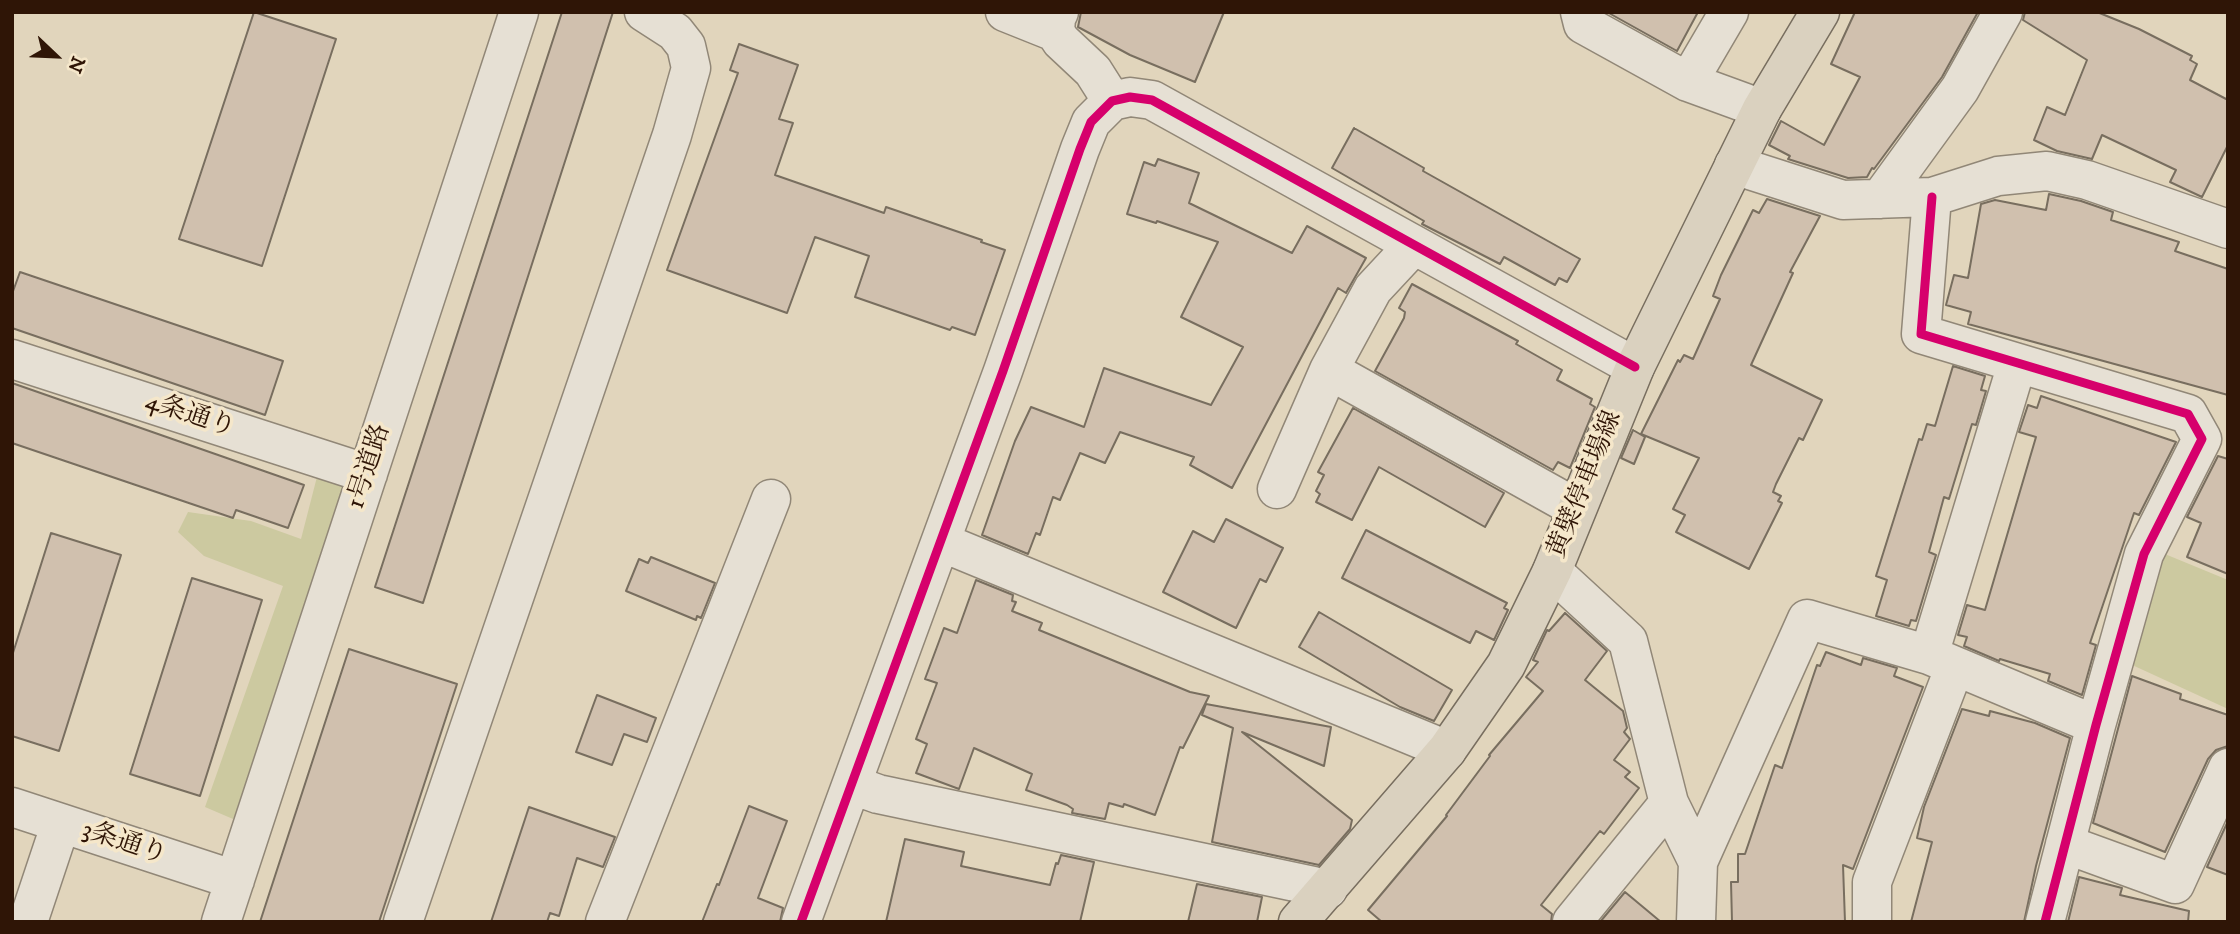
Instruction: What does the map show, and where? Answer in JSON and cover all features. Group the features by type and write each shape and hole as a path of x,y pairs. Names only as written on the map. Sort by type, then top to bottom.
{"main road":[{"name":"黄檗停車場線","path":"1298,922 1447,750 1506,665 1552,571 1634,367 1762,109 1820,12"}],"street":[{"name":"1号道路","path":"221,922 519,12"},
{"path":"402,922 667,148 691,68 685,46 675,32 644,12"},
{"path":"1005,12 1057,22 1061,41 1093,71 1112,101"},
{"path":"1580,12 1583,24 1688,82 1762,109"},
{"path":"1688,82 1729,12"},
{"path":"1880,199 1960,89 2003,12"},
{"path":"801,922 942,541 1080,149 1091,122 1112,101 1130,97 1152,100 1634,367"},
{"path":"1734,165 1843,200 1932,197 1997,176 2047,171 2087,180 2228,229"},
{"path":"1932,197 1921,334 2188,414 2202,439 2144,554 2096,724 2045,922"},
{"path":"1278,489 1328,370 1373,289 1414,245"},
{"name":"4条通り","path":"12,359 368,474"},
{"path":"1872,922 1872,882 1942,661 2017,363"},
{"path":"1328,370 1576,508"},
{"path":"605,922 771,499"},
{"path":"942,541 1447,750"},
{"path":"1552,571 1628,641 1669,803 1698,862"},
{"path":"1696,922 1698,862 1807,620 1942,661 2096,724"},
{"path":"2065,844 2175,884 2228,768"},
{"path":"853,785 878,794 1328,889"},
{"path":"1572,922 1669,803"},
{"name":"3条通り","path":"12,807 235,880"},
{"path":"28,922 61,823"}],"shaded area":[{"path":"319,469 354,482 273,740 233,819 205,807 283,586 204,556 178,532 188,512 251,521 301,539"},
{"path":"2160,552 2228,580 2228,709 2130,664"}],"building":[{"path":"254,12 336,39 262,266 179,239"},
{"path":"562,12 613,12 423,603 375,587"},
{"path":"1081,12 1224,12 1195,82 1130,55 1078,27"},
{"path":"1607,12 1698,12 1677,51"},
{"path":"1855,12 1978,12 1942,77 1874,169 1872,168 1867,177 1848,178 1788,159 1790,156 1769,145 1781,121 1824,145 1860,77 1831,64"},
{"path":"2025,12 2097,12 2139,29 2192,56 2190,60 2197,64 2190,80 2228,100 2228,145 2202,197 2170,182 2176,170 2102,135 2092,159 2057,151 2034,140 2047,107 2065,115 2087,60 2023,20"},
{"path":"739,44 798,65 779,119 793,123 775,175 884,213 886,207 1005,250 975,335 952,327 950,330 855,297 869,256 815,237 787,313 667,270 738,73 730,70"},
{"path":"1354,128 1424,168 1423,171 1580,259 1567,282 1559,278 1555,285 1504,257 1500,264 1422,224 1424,221 1332,168"},
{"path":"1158,159 1199,173 1189,203 1292,253 1307,226 1366,258 1346,293 1338,288 1232,488 1190,465 1194,457 1120,432 1105,463 1080,453 1060,500 1053,497 1040,535 1036,533 1028,554 982,535 1015,441 1031,407 1084,427 1104,368 1211,405 1243,347 1181,317 1218,242 1157,221 1156,223 1127,214 1144,162 1155,166"},
{"path":"2049,194 2113,212 2111,220 2179,242 2175,251 2228,269 2228,395 1968,324 1971,312 1946,305 1954,275 1968,278 1981,204 1995,200 2046,210"},
{"path":"1767,199 1820,216 1790,272 1793,273 1751,365 1822,400 1803,440 1799,438 1776,484 1773,492 1781,496 1778,501 1782,503 1749,569 1676,532 1685,515 1673,509 1699,458 1641,434 1678,360 1680,362 1684,355 1693,359 1720,299 1713,296 1721,275 1753,210 1759,213"},
{"path":"20,272 283,361 265,415 12,328 12,294"},
{"path":"1412,284 1518,341 1516,344 1562,370 1557,380 1592,399 1590,404 1595,407 1570,468 1558,462 1553,470 1375,371 1404,318 1405,312 1399,308"},
{"path":"1953,366 1985,376 1981,390 1986,391 1976,425 1972,424 1949,499 1944,497 1929,552 1936,555 1916,621 1911,620 1909,626 1876,616 1887,580 1876,576 1919,439 1922,440 1927,424 1935,426"},
{"path":"12,383 304,485 288,528 236,510 233,518 12,443"},
{"path":"2041,396 2176,442 2139,515 2134,513 2090,643 2096,645 2082,695 2048,681 2050,674 2000,659 1999,661 1964,646 1967,637 1958,635 1967,605 1985,610 2036,437 2019,432 2028,405 2037,408"},
{"path":"1353,408 1504,493 1485,527 1379,467 1352,520 1316,502 1320,494 1316,491 1324,475 1318,472"},
{"path":"1633,430 1645,437 1634,464 1621,458"},
{"path":"2218,456 2228,459 2228,574 2187,557 2201,523 2187,517"},
{"path":"1226,519 1283,548 1266,582 1260,579 1236,628 1163,592 1193,531 1214,542"},
{"path":"1366,530 1507,603 1504,608 1508,610 1494,640 1476,631 1470,643 1342,578"},
{"path":"51,533 121,555 59,751 12,736 12,656"},
{"path":"651,557 715,583 701,618 697,616 696,620 626,591 639,559 648,563"},
{"path":"192,578 262,600 200,796 130,774"},
{"path":"976,580 1013,595 1012,601 1016,602 1012,611 1042,623 1039,630 1190,692 1209,696 1183,748 1180,747 1155,815 1124,804 1123,807 1109,803 1105,819 1072,813 1073,809 1067,805 1026,790 1032,774 974,748 959,789 916,773 927,744 916,739 937,683 925,679 944,628 957,633"},
{"path":"1319,612 1452,690 1434,721 1400,707 1299,647"},
{"path":"1565,613 1607,651 1585,680 1623,711 1627,728 1624,732 1630,739 1614,760 1630,772 1625,777 1639,788 1604,834 1600,831 1541,905 1552,914 1551,922 1382,922 1368,910 1447,816 1489,755 1543,691 1526,677 1538,662 1533,660 1547,630 1549,631"},
{"path":"349,649 457,684 379,922 260,922"},
{"path":"1826,652 1861,665 1863,658 1897,668 1894,676 1923,687 1853,869 1843,865 1845,922 1732,922 1731,882 1738,882 1738,854 1745,854 1775,765 1782,768 1817,665 1820,666"},
{"path":"2132,676 2181,694 2180,699 2228,715 2228,746 2216,750 2208,759 2165,852 2093,823"},
{"path":"597,695 656,718 647,742 624,734 612,765 576,752"},
{"path":"1206,704 1331,727 1324,766 1242,732 1352,820 1350,829 1319,865 1212,842 1233,728 1202,715"},
{"path":"1962,709 1989,716 1990,711 2035,723 2070,738 2024,922 1911,922 1932,842 1917,838 1924,807"},
{"path":"749,806 787,821 758,898 783,908 780,922 702,922 717,884 719,885"},
{"path":"529,807 615,837 603,867 577,858 559,916 550,913 547,922 491,922"},
{"path":"2228,821 2228,875 2207,867"},
{"path":"905,839 964,852 961,866 1050,885 1061,855 1094,862 1080,922 886,922"},
{"path":"2079,877 2122,888 2120,895 2189,911 2188,922 2068,922"},
{"path":"1197,884 1262,897 1257,922 1188,922"},
{"path":"1625,892 1661,922 1600,922"}],"cycle path":[{"path":"801,922 1003,371 1080,149 1091,122 1112,101 1130,97 1152,100 1635,367"},
{"path":"1932,197 1921,334 2188,414 2202,439 2144,554 2045,922"}]}
